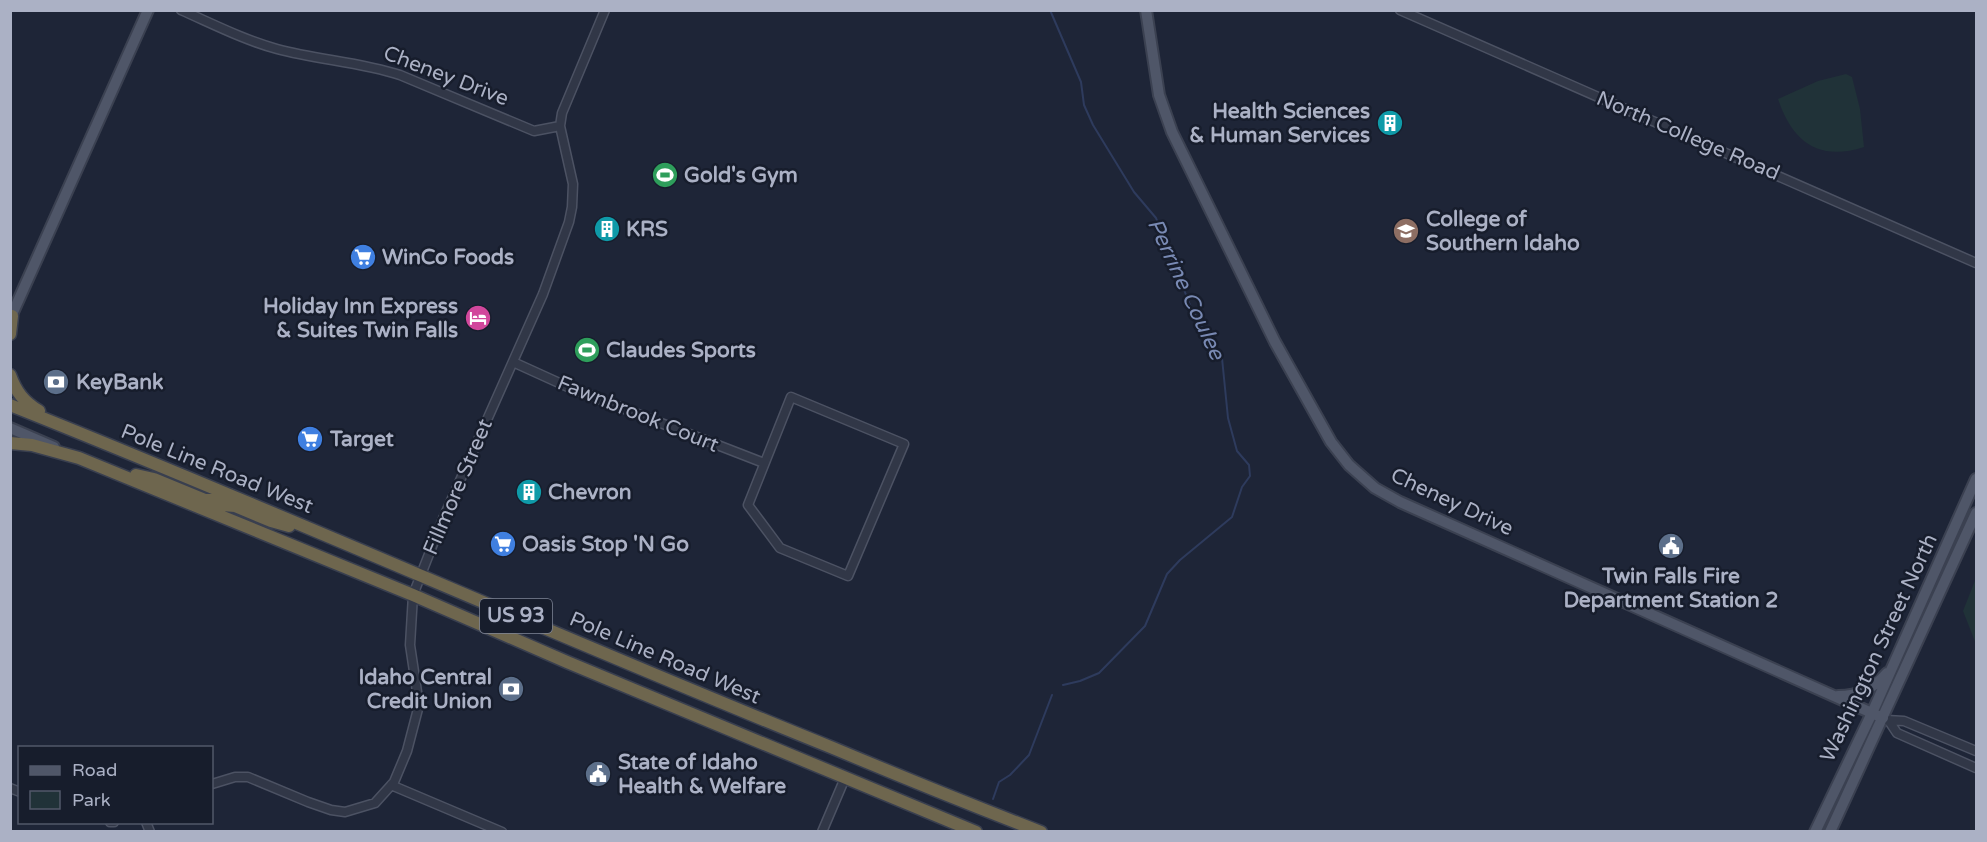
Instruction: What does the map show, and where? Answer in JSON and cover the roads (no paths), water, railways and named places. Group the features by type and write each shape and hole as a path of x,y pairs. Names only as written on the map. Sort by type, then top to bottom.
{"highway":[{"path":"10,334 11,318"},
{"path":"10,375 21,398 31,406 83,434"},
{"name":"Pole Line Road West","path":"10,405 954,799 1041,831"},
{"name":"US 93","path":"10,443 79,458"},
{"name":"Pole Line Road West","path":"79,458 413,595 567,663 976,831"},
{"path":"105,469 154,479 205,500 219,500 230,495"},
{"path":"211,513 223,505 236,506 271,521 330,537"}],"main road":[{"path":"11,318 148,10"},
{"name":"Cheney Drive","path":"1146,10 1159,95 1172,132 1275,342 1331,442 1349,465 1375,488 1400,502 1886,720"},
{"name":"Pole Line Road West","path":"10,428 79,458"},
{"name":"Washington Street North","path":"1815,831 1872,713 1977,479"},
{"name":"Washington Street North","path":"1830,831 1886,720 1977,513"},
{"path":"1833,696 1859,694 1892,669"}],"street":[{"name":"Cheney Drive","path":"181,10 276,48 400,75 534,131 560,126"},
{"name":"Fillmore Street","path":"213,784 235,777 248,777 321,807 345,812 375,803 391,785 407,751 419,705 410,645 413,595 442,521 543,294 569,222 573,184 560,126 562,113 605,10"},
{"name":"North College Road","path":"1400,10 1977,262"},
{"name":"Fawnbrook Court","path":"513,362 568,387 764,463"},
{"path":"791,397 904,444 848,576 780,549 748,505 764,463 791,397"},
{"path":"1886,720 1904,720 1977,751"},
{"path":"1886,720 1897,733 1977,768"},
{"path":"822,831 845,778"},
{"path":"391,785 502,831"}],"waterway":[{"name":"Perrine Coulee","path":"1050,10 1081,82 1084,105 1093,125 1134,192 1156,218 1190,305 1206,335 1222,358 1228,418 1237,451 1249,465 1250,476 1242,487 1232,517 1180,560 1167,574 1145,626 1099,673 1063,685"},
{"name":"Perrine Coulee","path":"993,799 999,782 1010,775 1029,755 1052,695"}],"place":[{"name":"Health Sciences & Human Services","path":"1390,123"},
{"name":"Gold's Gym","path":"665,175"},
{"name":"KRS","path":"607,229"},
{"name":"College of Southern Idaho","path":"1406,231"},
{"name":"WinCo Foods","path":"363,257"},
{"name":"Holiday Inn Express & Suites Twin Falls","path":"478,318"},
{"name":"Claudes Sports","path":"587,350"},
{"name":"KeyBank","path":"56,382"},
{"name":"Target","path":"310,439"},
{"name":"Chevron","path":"529,492"},
{"name":"Oasis Stop 'N Go","path":"503,544"},
{"name":"Twin Falls Fire Department Station 2","path":"1671,546"},
{"name":"Idaho Central Credit Union","path":"511,689"},
{"name":"State of Idaho Health & Welfare","path":"598,774"}]}
